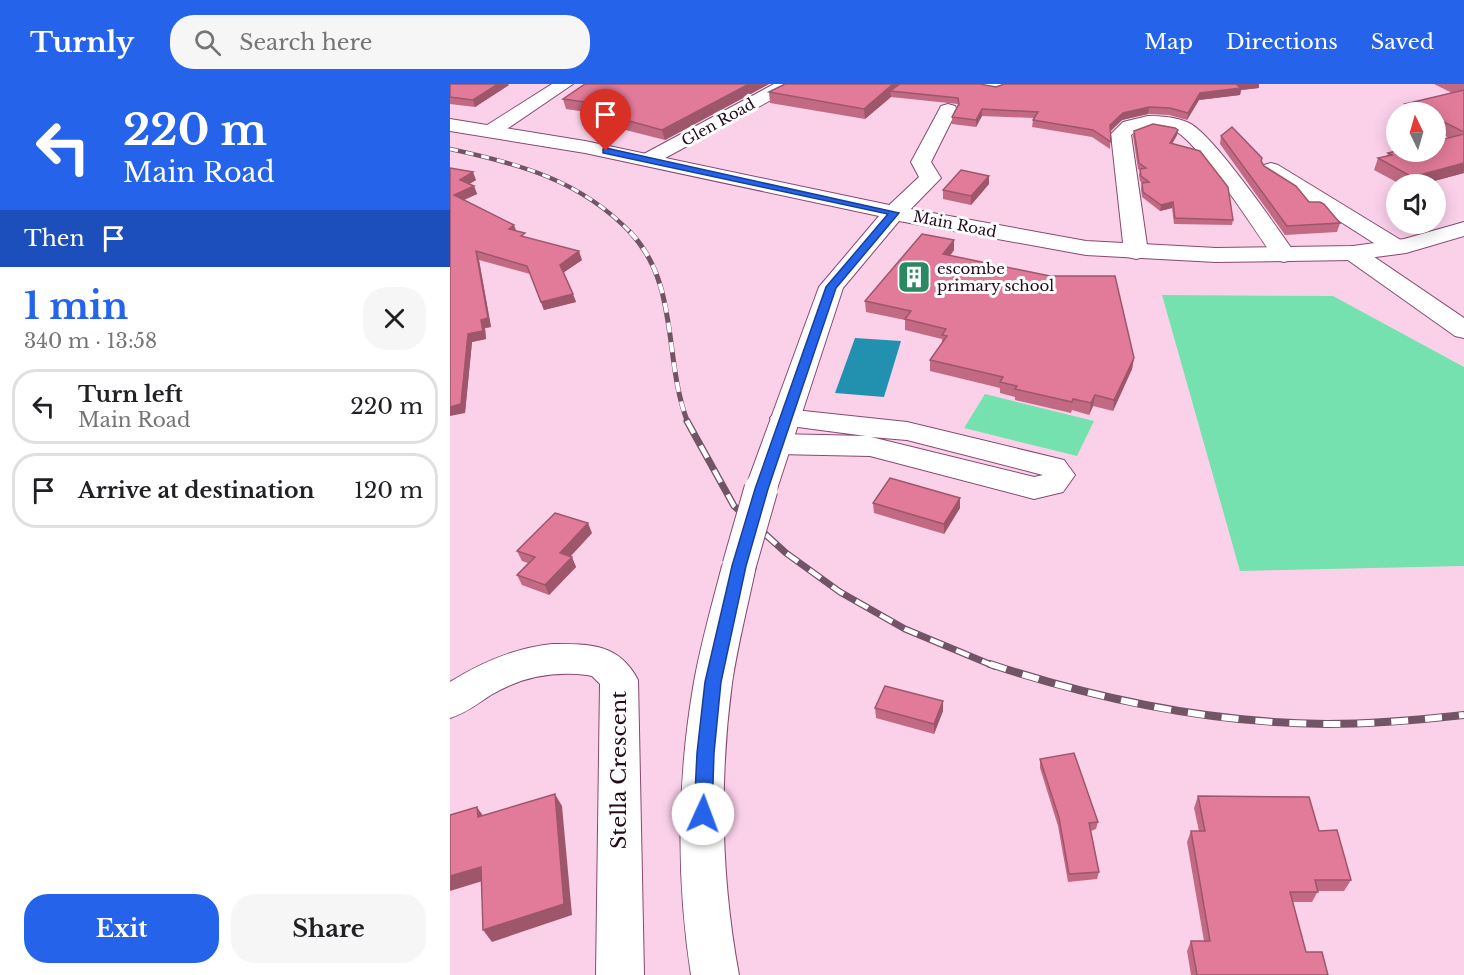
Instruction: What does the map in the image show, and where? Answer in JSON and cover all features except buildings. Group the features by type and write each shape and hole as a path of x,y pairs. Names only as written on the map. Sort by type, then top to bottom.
{"main road":[{"path":"491,131 564,84"},
{"name":"Glen Road","path":"649,159 787,84"},
{"path":"715,975 710,949 702,854 705,753 713,682 739,566 781,431 831,287 894,213 930,178 921,162 948,110"},
{"path":"1136,252 1121,134 1130,126 1161,122 1183,127 1206,148 1284,255"},
{"name":"Main Road","path":"450,124 649,159 894,213 1044,242 1136,252 1353,254 1396,248 1464,229"},
{"path":"1271,169 1396,248"},
{"path":"1353,254 1464,330"},
{"path":"781,431 842,444 926,447"},
{"name":"Stella Crescent","path":"450,702 478,682 516,664 547,658 577,659 604,664 619,680 620,975"}],"green space":[{"path":"1162,295 1333,296 1464,367 1464,566 1240,571"},
{"path":"985,394 1094,421 1077,456 964,428"}],"water":[{"path":"855,338 901,341 884,397 835,393"}],"railway":[{"path":"450,149 525,168 570,187 611,215 630,232"},
{"path":"630,232 646,253 657,275 664,299 680,399 688,423"},
{"path":"688,423 734,506 786,553 840,592 905,629 994,666"},
{"path":"990,664 1114,699 1241,719 1284,723 1344,724 1464,715"}],"place":[{"name":"escombe primary school","path":"914,277"}],"route":[{"path":"606,151 894,213 831,287 762,489 739,566 713,682 705,753 703,814"}]}
